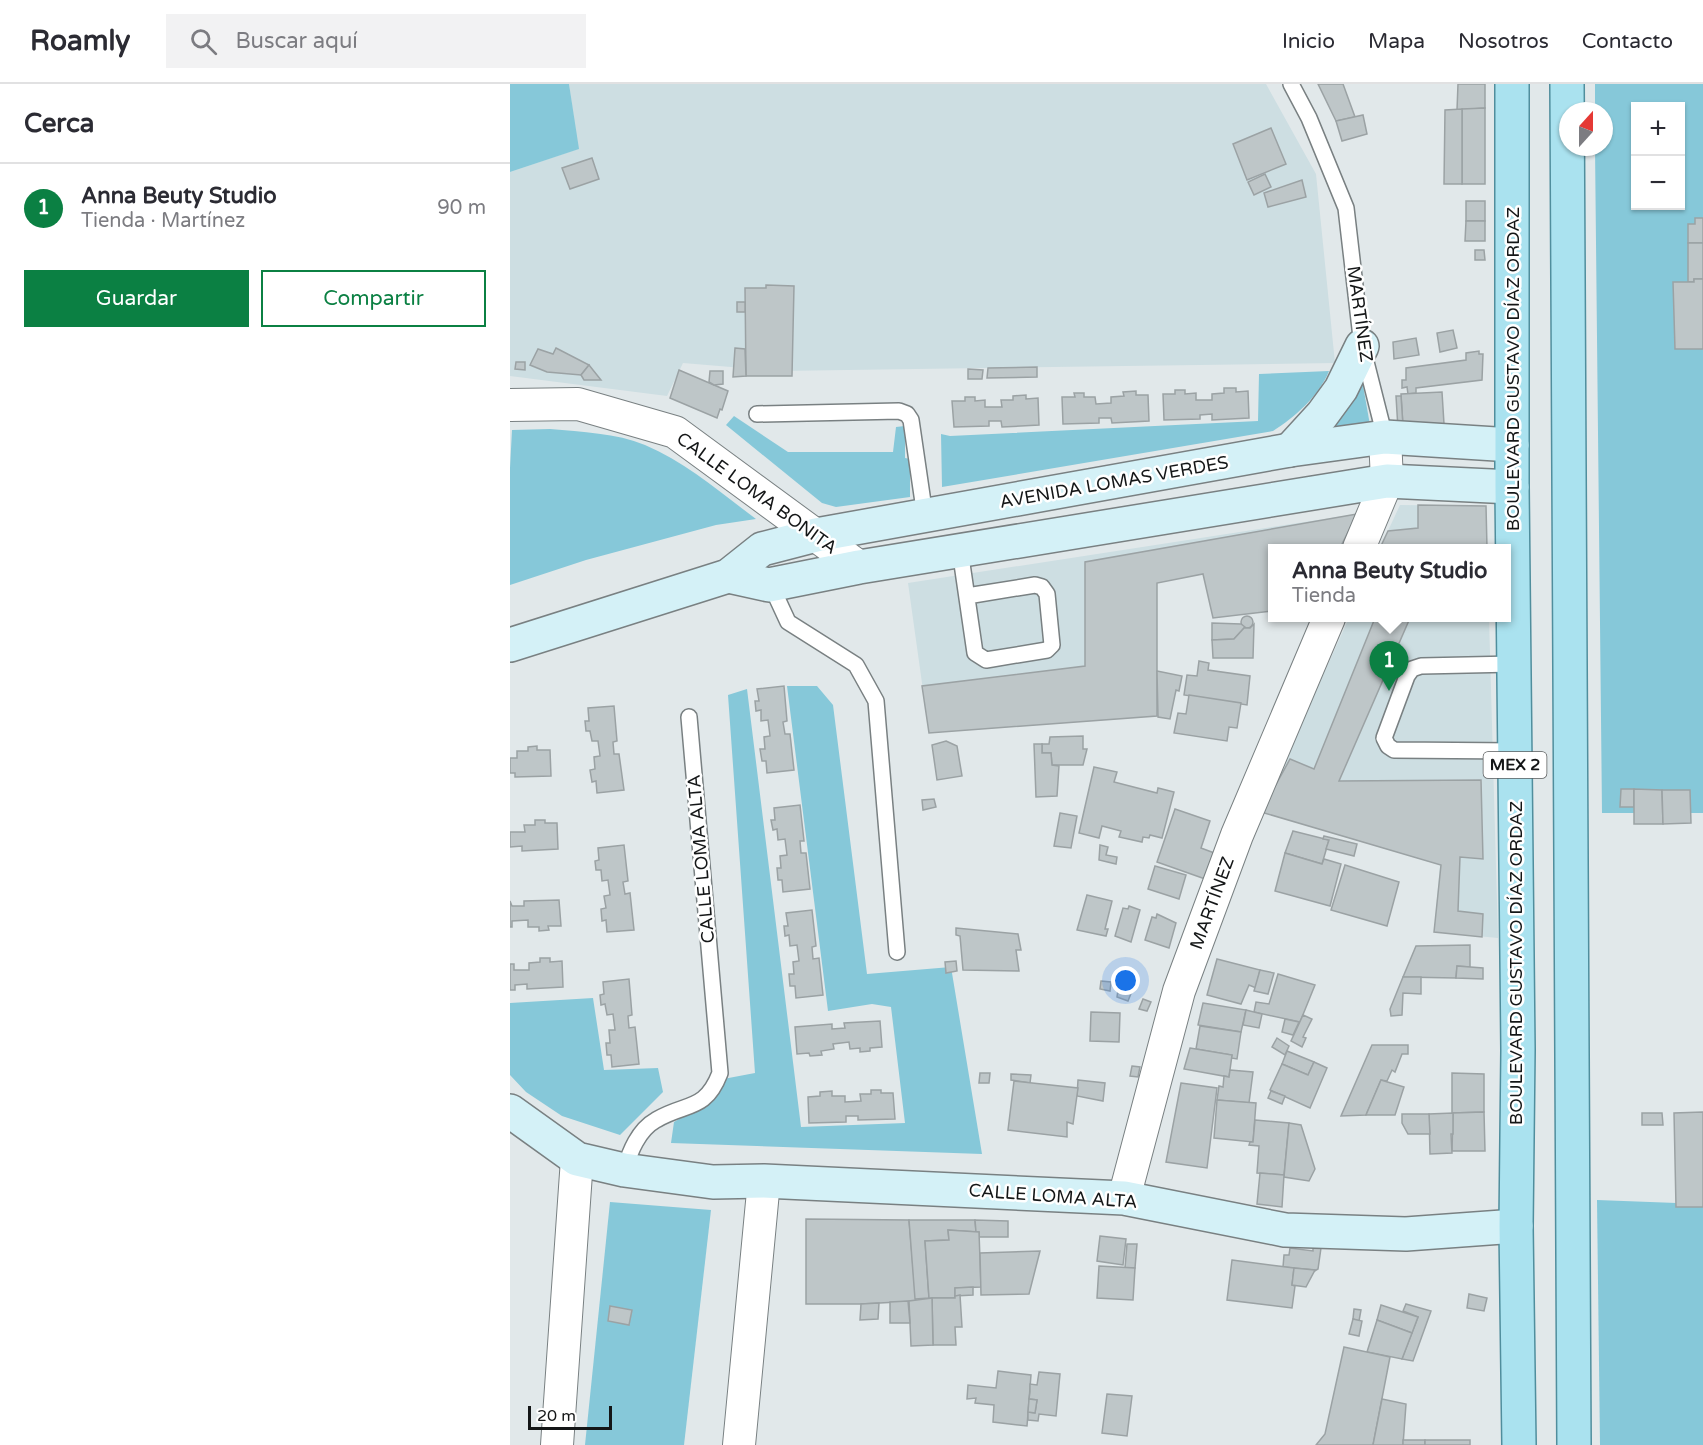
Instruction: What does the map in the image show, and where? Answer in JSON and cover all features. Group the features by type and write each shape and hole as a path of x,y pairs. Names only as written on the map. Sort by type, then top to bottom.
{"main road":[{"name":"BOULEVARD GUSTAVO DÍAZ ORDAZ","path":"1512,84 1512,487 1518,1050 1516,1226 1519,1445"},
{"name":"MEX 2","path":"1567,84 1574,1445"}],"street":[{"path":"1290,450 1322,415 1341,389 1362,346"},
{"name":"CALLE LOMA BONITA","path":"510,405 578,404 675,432 859,567"},
{"name":"AVENIDA LOMAS VERDES","path":"510,645 728,576 762,549 816,535 1290,450 1385,437 1512,445"},
{"name":"MARTÍNEZ","path":"1361,544 1387,481 1385,437"},
{"name":"AVENIDA LOMAS VERDES","path":"728,576 769,585 960,550 1387,481 1512,487"},
{"name":"MARTÍNEZ","path":"1124,1198 1179,991 1237,835 1327,622"},
{"name":"CALLE LOMA ALTA","path":"510,1111 577,1159 624,1170 713,1182 765,1181 1124,1198 1286,1230 1406,1234 1516,1226"},
{"path":"557,1445 577,1159"},
{"path":"739,1445 765,1181"}],"lane":[{"name":"MARTÍNEZ","path":"1291,84 1309,118 1346,208 1362,346 1385,437"},
{"path":"757,414 899,411 907,414 911,420 925,516"},
{"path":"762,549 769,585 788,622 856,665 876,701 897,952"},
{"path":"960,550 975,653 986,660 1047,650 1052,645 1047,594 1042,587 1035,585 967,596"},
{"path":"1514,663 1421,666 1412,669 1407,676 1384,738 1388,746 1394,750 1515,751"},
{"name":"CALLE LOMA ALTA","path":"624,1170 638,1137 655,1120 705,1098 714,1088 720,1073 689,717"}],"shaded area":[{"path":"510,84 569,84 579,149 510,172"},
{"path":"569,84 1266,84 1316,174 1335,363 779,371 683,363 667,396 510,376 510,172 578,149"},
{"path":"1595,84 1703,84 1703,813 1602,813 1595,156 1613,156 1613,102 1595,102"},
{"path":"1359,363 1370,425 1322,431"},
{"path":"1329,371 1319,389 1306,405 1273,431 942,487 941,434 950,436 1258,421 1259,374"},
{"path":"734,416 788,452 893,452 896,427 905,426 905,458 910,459 910,497 836,507 822,503 726,425"},
{"path":"550,429 611,435 645,445 689,469 756,519 716,525 586,560 510,585 512,430"},
{"path":"1400,505 1486,506 1487,544 1382,544"},
{"path":"1357,514 1342,544 1268,544 1268,611 1213,618 1203,574 1157,583 1157,716 929,733 908,583"},
{"path":"1347,622 1489,622 1498,938 1434,932 1440,865 1261,812"},
{"path":"787,686 817,686 833,705 867,974 951,967 982,1154 671,1143 674,1122 701,1106 718,1080 755,1073 728,695 747,689 801,1127 905,1123 891,1007 872,1004 828,1011"},
{"path":"593,998 604,1070 658,1068 663,1092 620,1135 562,1116 526,1092 510,1075 510,1003"},
{"path":"1597,1200 1703,1204 1703,1445 1600,1445"},
{"path":"610,1202 711,1210 684,1445 585,1445"}],"building":[{"path":"1318,84 1343,84 1355,117 1336,121"},
{"path":"1458,84 1485,84 1485,108 1457,110"},
{"path":"1485,108 1485,184 1462,184 1462,109"},
{"path":"1462,109 1462,184 1444,184 1445,110"},
{"path":"1363,115 1367,134 1342,141 1336,121"},
{"path":"1271,128 1286,164 1247,180 1233,144"},
{"path":"592,158 599,179 570,189 562,168"},
{"path":"1265,174 1271,187 1254,195 1248,182"},
{"path":"1302,180 1306,197 1268,207 1264,193"},
{"path":"1466,201 1485,201 1485,221 1466,221"},
{"path":"1695,218 1703,218 1703,243 1688,243 1688,224 1695,224"},
{"path":"1466,221 1485,221 1485,241 1465,241"},
{"path":"1688,243 1703,243 1703,279 1694,279 1694,282 1688,282"},
{"path":"1475,250 1484,250 1485,260 1475,260"},
{"path":"1694,279 1703,279 1703,349 1675,349 1673,282 1694,282"},
{"path":"766,285 794,286 792,376 746,376 745,288 766,288"},
{"path":"737,302 745,302 745,312 737,312"},
{"path":"1453,330 1457,348 1440,352 1437,333"},
{"path":"1416,338 1419,355 1394,359 1393,342"},
{"path":"556,348 589,365 581,375 547,372 530,365 538,349 553,354"},
{"path":"735,348 745,349 746,376 733,377"},
{"path":"1479,351 1479,354 1483,354 1482,380 1416,388 1416,393 1408,394 1407,387 1402,388 1402,380 1406,380 1406,368 1466,360 1466,353"},
{"path":"516,362 525,362 525,370 515,369"},
{"path":"589,365 601,380 584,380 581,375"},
{"path":"1037,367 1037,377 987,378 988,368"},
{"path":"968,369 983,370 982,379 968,379"},
{"path":"679,370 728,391 717,418 670,398"},
{"path":"710,371 723,371 723,384 714,385 709,382"},
{"path":"1224,388 1236,388 1236,392 1248,391 1249,418 1212,420 1212,414 1200,415 1200,419 1164,420 1163,394 1175,394 1175,390 1185,390 1185,394 1196,393 1196,400 1212,400 1212,394 1224,393"},
{"path":"1136,391 1136,395 1148,395 1149,421 1112,423 1111,418 1099,418 1099,423 1063,424 1062,397 1075,397 1074,393 1084,393 1084,397 1095,397 1096,404 1111,403 1111,397 1124,396 1123,392"},
{"path":"1442,392 1444,424 1403,426 1401,394"},
{"path":"1026,395 1026,399 1038,398 1039,425 1002,427 1001,421 989,421 989,426 954,427 952,401 965,401 965,397 975,397 975,401 985,400 985,407 1002,407 1001,400 1013,400 1013,396"},
{"path":"1396,396 1401,396 1403,426 1398,429"},
{"path":"1418,505 1486,506 1487,544 1382,544 1388,531 1418,528"},
{"path":"1357,514 1342,544 1268,544 1268,611 1213,618 1203,574 1157,583 1157,716 929,733 922,686 1085,666 1085,562"},
{"path":"1249,616 1253,622 1249,628 1245,628 1241,620"},
{"path":"1373,622 1408,622 1339,781 1481,780 1483,859 1460,857 1458,911 1483,914 1482,937 1434,932 1441,865 1261,812 1290,759 1314,769"},
{"path":"1212,623 1241,624 1245,627 1234,639 1212,640"},
{"path":"1254,624 1253,658 1213,658 1212,640 1234,639 1244,628 1250,628"},
{"path":"1199,661 1209,663 1208,670 1250,676 1247,705 1184,695 1187,675 1197,676"},
{"path":"1157,671 1182,676 1179,691 1176,690 1170,719 1158,717"},
{"path":"784,686 787,721 783,722 785,734 790,734 794,770 767,773 766,761 762,761 760,749 765,749 764,737 770,736 768,720 761,721 761,710 756,711 755,701 759,701 757,689"},
{"path":"1189,695 1241,703 1237,728 1229,727 1227,741 1174,733 1178,713 1186,714"},
{"path":"614,706 617,741 613,742 614,754 619,754 624,790 597,793 596,781 592,782 590,770 595,769 594,757 600,756 598,741 592,741 590,731 586,731 585,721 589,721 588,708"},
{"path":"1083,736 1083,749 1087,749 1083,765 1052,765 1051,753 1042,753 1042,744 1049,744 1050,737"},
{"path":"946,741 957,746 962,776 937,780 932,745"},
{"path":"1034,744 1042,744 1042,753 1051,753 1052,765 1059,766 1057,796 1036,797"},
{"path":"537,746 537,750 550,750 551,776 515,777 515,773 510,773 510,758 517,758 517,751 528,751 528,747"},
{"path":"1094,767 1117,772 1114,782 1157,793 1158,788 1174,792 1162,838 1150,835 1149,838 1143,837 1142,842 1119,837 1121,831 1102,826 1099,838 1079,833"},
{"path":"1621,789 1634,789 1634,807 1620,807"},
{"path":"1634,789 1662,790 1663,824 1634,824"},
{"path":"1662,790 1690,790 1691,823 1663,824"},
{"path":"934,799 936,807 923,810 922,800"},
{"path":"800,805 804,841 800,841 801,853 806,853 810,889 783,892 782,880 778,880 777,868 781,868 780,856 787,855 785,839 778,840 777,829 773,830 771,820 775,820 774,808"},
{"path":"1175,809 1210,821 1201,848 1217,854 1208,880 1157,862"},
{"path":"1060,813 1077,816 1071,848 1054,846"},
{"path":"535,820 557,823 558,849 522,851 522,846 510,847 510,832 525,832 524,825 535,825"},
{"path":"1293,831 1329,840 1322,864 1285,853"},
{"path":"1324,836 1357,844 1354,856 1326,849 1329,840 1323,839"},
{"path":"624,845 628,881 623,882 625,894 630,893 634,930 607,932 606,920 602,921 601,909 606,908 604,896 610,895 608,880 602,881 601,870 596,870 595,861 599,860 598,848"},
{"path":"1100,845 1108,847 1106,855 1117,857 1116,864 1099,860"},
{"path":"1285,853 1322,864 1324,859 1341,864 1330,906 1275,891"},
{"path":"1345,865 1399,882 1387,926 1331,910"},
{"path":"1155,866 1186,875 1179,899 1148,889"},
{"path":"1087,895 1112,901 1105,929 1108,929 1106,936 1077,930"},
{"path":"559,900 561,926 548,926 549,930 539,931 539,927 528,927 528,920 512,921 512,927 510,927 510,901 512,906 524,906 524,901"},
{"path":"1129,906 1140,910 1131,942 1115,936 1123,908 1128,909"},
{"path":"812,910 816,946 812,947 813,959 819,958 823,995 796,998 795,986 790,986 789,974 794,974 793,962 799,961 797,945 790,946 789,935 785,936 784,926 788,926 786,913"},
{"path":"1157,914 1176,923 1169,948 1145,940 1152,917 1156,918"},
{"path":"956,928 1018,934 1021,950 1016,950 1019,971 963,970 960,936 956,935"},
{"path":"1470,945 1470,967 1457,966 1456,978 1403,977 1416,946"},
{"path":"540,958 550,958 550,962 562,961 563,987 527,989 527,984 515,985 515,990 510,990 510,964 514,964 514,970 529,970 529,963 540,962"},
{"path":"1217,959 1260,970 1256,988 1249,985 1241,1004 1207,995"},
{"path":"956,961 957,971 946,973 945,962"},
{"path":"1457,966 1483,968 1483,979 1456,978"},
{"path":"1260,970 1274,973 1268,994 1254,991"},
{"path":"1278,974 1315,985 1300,1022 1254,1012 1256,1002 1269,1004"},
{"path":"1130,975 1137,977 1134,986 1127,984"},
{"path":"1403,977 1421,977 1421,994 1403,993 1402,1015 1391,1016 1390,1009"},
{"path":"629,979 632,1015 628,1016 629,1028 635,1027 639,1064 612,1067 611,1055 607,1055 606,1043 610,1043 609,1030 615,1030 613,1014 607,1015 605,1004 601,1005 600,995 604,994 603,982"},
{"path":"1101,981 1111,982 1110,991 1100,989"},
{"path":"1124,989 1132,991 1128,1001 1117,997 1118,990 1123,991"},
{"path":"1143,999 1151,1002 1147,1011 1139,1009"},
{"path":"1203,1003 1246,1010 1241,1032 1198,1025"},
{"path":"1246,1010 1262,1014 1259,1028 1243,1025"},
{"path":"1091,1012 1120,1013 1119,1042 1090,1041"},
{"path":"1303,1015 1312,1019 1303,1037 1306,1038 1302,1047 1291,1041"},
{"path":"1285,1019 1299,1022 1293,1035 1282,1032"},
{"path":"880,1021 882,1047 860,1052 860,1048 850,1049 849,1042 833,1044 834,1049 821,1051 822,1055 797,1054 795,1027 832,1024 832,1029 845,1028 844,1023"},
{"path":"1200,1026 1241,1032 1237,1059 1231,1058 1232,1055 1196,1049"},
{"path":"1277,1038 1289,1046 1285,1055 1272,1047"},
{"path":"1372,1045 1408,1045 1408,1054 1402,1054 1395,1072 1392,1070 1387,1081 1381,1080 1366,1115 1341,1116"},
{"path":"1190,1048 1232,1055 1229,1077 1184,1069"},
{"path":"1287,1051 1314,1062 1308,1075 1282,1064"},
{"path":"1314,1062 1327,1068 1310,1108 1270,1090 1282,1064 1308,1075"},
{"path":"1132,1066 1140,1067 1138,1077 1130,1076"},
{"path":"1230,1070 1253,1072 1249,1103 1217,1100 1219,1086 1223,1087 1224,1076 1229,1077"},
{"path":"980,1073 990,1073 989,1083 979,1083"},
{"path":"1452,1073 1484,1074 1484,1112 1452,1113"},
{"path":"1011,1074 1031,1075 1030,1083 1011,1080"},
{"path":"1078,1080 1105,1083 1103,1101 1077,1096"},
{"path":"1381,1080 1404,1087 1395,1115 1366,1115"},
{"path":"1014,1081 1078,1088 1073,1124 1067,1122 1067,1137 1008,1130"},
{"path":"1181,1083 1217,1088 1207,1168 1166,1162"},
{"path":"871,1090 893,1093 895,1119 858,1120 858,1116 846,1116 846,1122 809,1123 808,1097 820,1096 820,1092 832,1091 832,1096 845,1096 845,1102 861,1101 860,1094 871,1094"},
{"path":"1271,1091 1285,1096 1282,1104 1268,1098"},
{"path":"1217,1100 1256,1103 1253,1142 1214,1138"},
{"path":"1484,1112 1485,1151 1452,1151 1453,1113"},
{"path":"1703,1112 1703,1207 1676,1207 1674,1113"},
{"path":"1453,1113 1452,1153 1430,1154 1429,1114"},
{"path":"1642,1113 1662,1113 1663,1125 1642,1125"},
{"path":"1402,1114 1429,1114 1430,1134 1408,1134 1402,1123"},
{"path":"1255,1120 1289,1123 1284,1175 1257,1173 1259,1146 1249,1145 1253,1142"},
{"path":"1289,1123 1301,1125 1315,1169 1309,1181 1284,1177"},
{"path":"1260,1173 1284,1175 1282,1207 1257,1204"},
{"path":"806,1219 909,1220 916,1301 806,1304"},
{"path":"909,1220 975,1220 976,1232 948,1230 949,1240 925,1241 929,1298 915,1299"},
{"path":"975,1220 1008,1221 1008,1237 979,1237"},
{"path":"948,1230 979,1232 981,1287 955,1288 955,1298 929,1298 925,1241 949,1240"},
{"path":"1100,1236 1126,1239 1123,1265 1097,1261"},
{"path":"1127,1244 1137,1244 1135,1268 1125,1268"},
{"path":"1313,1247 1321,1248 1318,1269 1313,1272 1315,1270 1283,1267 1284,1255 1289,1255 1290,1248 1313,1251"},
{"path":"1040,1251 1029,1294 981,1295 980,1253"},
{"path":"1232,1260 1294,1268 1292,1285 1295,1286 1292,1308 1227,1300"},
{"path":"1099,1266 1135,1268 1133,1300 1097,1298"},
{"path":"1294,1268 1315,1270 1306,1287 1292,1285"},
{"path":"973,1287 973,1295 955,1296 955,1288"},
{"path":"1469,1294 1487,1298 1484,1311 1467,1308"},
{"path":"960,1295 962,1327 955,1327 956,1345 933,1345 932,1298 955,1298"},
{"path":"932,1298 933,1345 911,1346 909,1301"},
{"path":"908,1301 910,1323 890,1323 890,1302"},
{"path":"879,1303 878,1319 860,1320 861,1304"},
{"path":"1406,1304 1431,1311 1413,1361 1402,1359 1418,1317 1403,1311"},
{"path":"1381,1305 1418,1317 1412,1333 1377,1320"},
{"path":"610,1306 632,1310 629,1325 608,1321"},
{"path":"1354,1309 1361,1310 1359,1321 1353,1319"},
{"path":"1353,1319 1362,1321 1359,1336 1349,1334"},
{"path":"1377,1320 1412,1333 1402,1359 1367,1352"},
{"path":"1344,1347 1390,1357 1373,1445 1316,1445 1325,1434"},
{"path":"998,1371 1031,1375 1027,1426 993,1422 994,1405 975,1403 976,1398 967,1399 968,1385 996,1388"},
{"path":"1039,1372 1060,1374 1056,1416 1039,1414 1038,1421 1028,1420 1028,1412 1035,1413 1037,1400 1029,1399 1030,1384 1037,1385"},
{"path":"1107,1394 1132,1396 1127,1436 1102,1433"},
{"path":"1029,1399 1037,1400 1035,1413 1028,1412"},
{"path":"1382,1399 1406,1404 1403,1445 1373,1445"},
{"path":"1403,1440 1425,1440 1425,1445 1403,1445"},
{"path":"1425,1440 1470,1440 1470,1445 1425,1445"}],"place":[{"name":"Anna Beuty Studio","path":"1389,691"}]}
